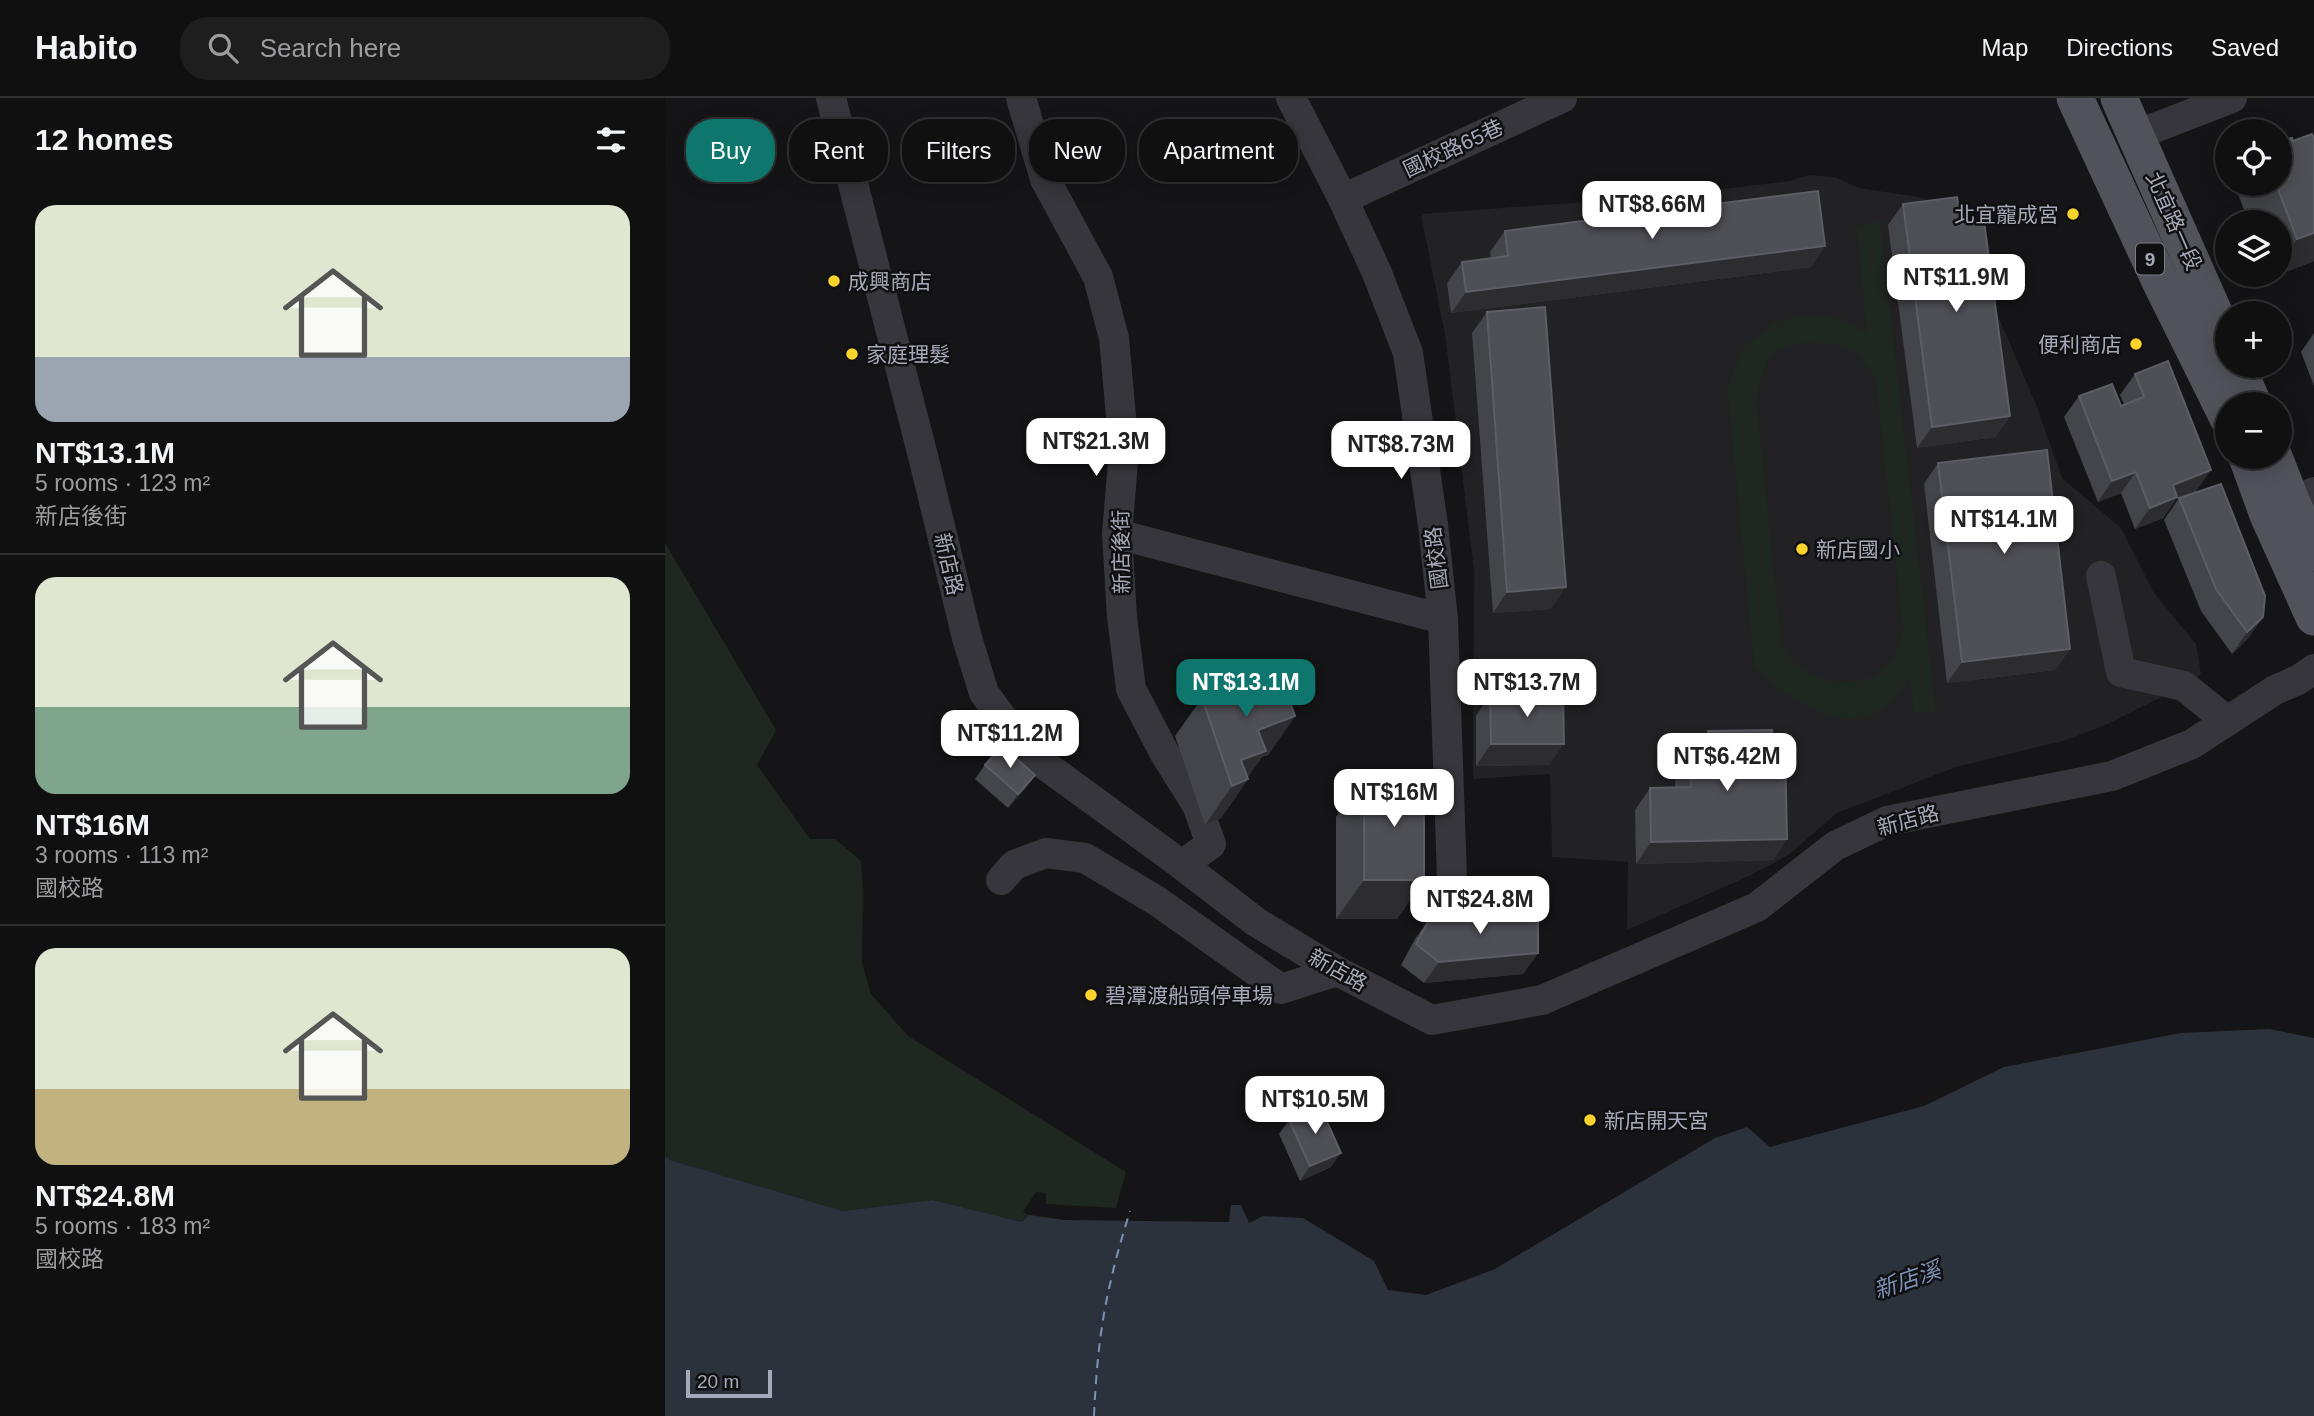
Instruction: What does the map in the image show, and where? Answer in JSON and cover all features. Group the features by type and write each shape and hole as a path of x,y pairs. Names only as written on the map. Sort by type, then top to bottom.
{"main road":[{"name":"北宜路一段","path":"2075,98 2215,392"},
{"name":"北宜路一段","path":"2119,98 2215,314"},
{"path":"2257,469 2291,504 2314,617"},
{"path":"2278,469 2314,553"}],"street":[{"name":"新店路","path":"831,98 967,638 984,693 1027,752 1256,922 1337,971 1432,1020 1542,1000 1757,907 1835,846 1887,821 2112,776 2192,744 2275,690 2314,669"},
{"name":"新店後街","path":"1021,98 1045,179 1098,277 1114,338 1124,450 1117,534 1122,617 1131,689 1165,754 1197,805 1211,844 1182,865"},
{"name":"國校路","path":"1291,98 1343,199 1377,273 1408,353 1433,525 1443,619 1452,877"},
{"name":"國校路65巷","path":"1343,199 1562,98"},
{"path":"2136,135 2232,98"},
{"path":"1117,534 1443,619"},
{"path":"2101,576 2121,672 2184,686 2227,721"},
{"path":"1002,880 1014,865 1045,853 1085,858 1157,901 1281,989 1337,971"}],"shaded area":[{"name":"新店國小","path":"1808,175 1835,177 1859,188 1924,198 1973,238 1990,297 2037,407 2062,478 2121,528 2154,593 2196,644 2201,674 2184,686 2105,725 2067,740 1956,767 1837,813 1787,856 1747,877 1627,930 1628,862 1552,857 1550,774 1473,779 1474,570 1445,334 1421,214 1653,197 1791,181"},
{"path":"1880,221 1936,712 1914,714 1910,678 1880,711 1864,718 1853,719 1830,715 1797,701 1778,688 1754,665 1727,387 1744,346 1774,323 1799,316 1840,317 1867,333 1856,226","holes":["1832,343 1859,357 1876,382 1903,630 1891,661 1870,677 1846,682 1820,678 1808,672 1795,662 1781,642 1757,404 1764,370 1769,359 1777,352 1798,344"]},
{"path":"665,543 776,730 757,765 810,839 835,839 861,861 862,963 871,994 908,1036 1126,1172 1116,1208 1046,1204 1046,1193 1036,1192 1023,1212 1029,1215 1022,1222 933,1200 843,1211 670,1160 665,1156"}],"water":[{"name":"新店溪","path":"2269,1029 2314,1038 2314,1416 665,1416 665,1156 670,1160 843,1211 933,1200 1022,1222 1029,1215 1065,1220 1229,1222 1231,1205 1241,1205 1249,1223 1263,1216 1303,1218 1374,1261 1388,1290 1426,1295 1495,1269 1715,1138 1747,1127 1770,1147 1924,1106 2004,1067 2181,1033"}],"building":[{"path":"2312,134 2314,139 2314,233 2297,239 2292,226 2292,210 2286,210 2281,196 2292,196 2292,138 2293,141"},
{"path":"1818,191 1825,246 1466,292 1462,262 1508,256 1505,231"},
{"path":"1957,197 1961,224 1984,221 2010,416 1932,427 1903,204"},
{"path":"1545,307 1566,587 1507,592 1487,312"},
{"path":"2168,361 2211,470 2173,485 2177,497 2150,508 2136,472 2112,481 2079,396 2112,384 2121,406 2144,397 2135,374"},
{"path":"2047,450 2070,649 1962,662 1938,463"},
{"path":"2221,484 2265,596 2263,617 2247,632 2216,589 2179,498"},
{"path":"1278,670 1295,716 1258,730 1266,751 1241,760 1248,779 1232,786 1202,698"},
{"path":"1563,694 1564,744 1491,744 1490,695"},
{"path":"1772,730 1772,747 1785,746 1787,839 1651,842 1650,788 1691,787 1690,756 1709,756 1708,731"},
{"path":"1002,746 1035,775 1018,794 985,765"},
{"path":"1364,778 1424,778 1424,880 1364,880"},
{"path":"1538,912 1538,953 1439,962 1416,944 1430,918"},
{"path":"1320,1106 1341,1153 1310,1166 1289,1120"}],"ferry route":[{"path":"1094,1416 1104,1314 1130,1211"}],"place":[{"name":"北宜寵成宮","path":"2073,214"},
{"name":"成興商店","path":"834,281"},
{"name":"便利商店","path":"2136,344"},
{"name":"家庭理髮","path":"852,354"},
{"name":"新店國小","path":"1802,549"},
{"name":"碧潭渡船頭停車場","path":"1091,995"},
{"name":"新店開天宮","path":"1590,1120"}]}
